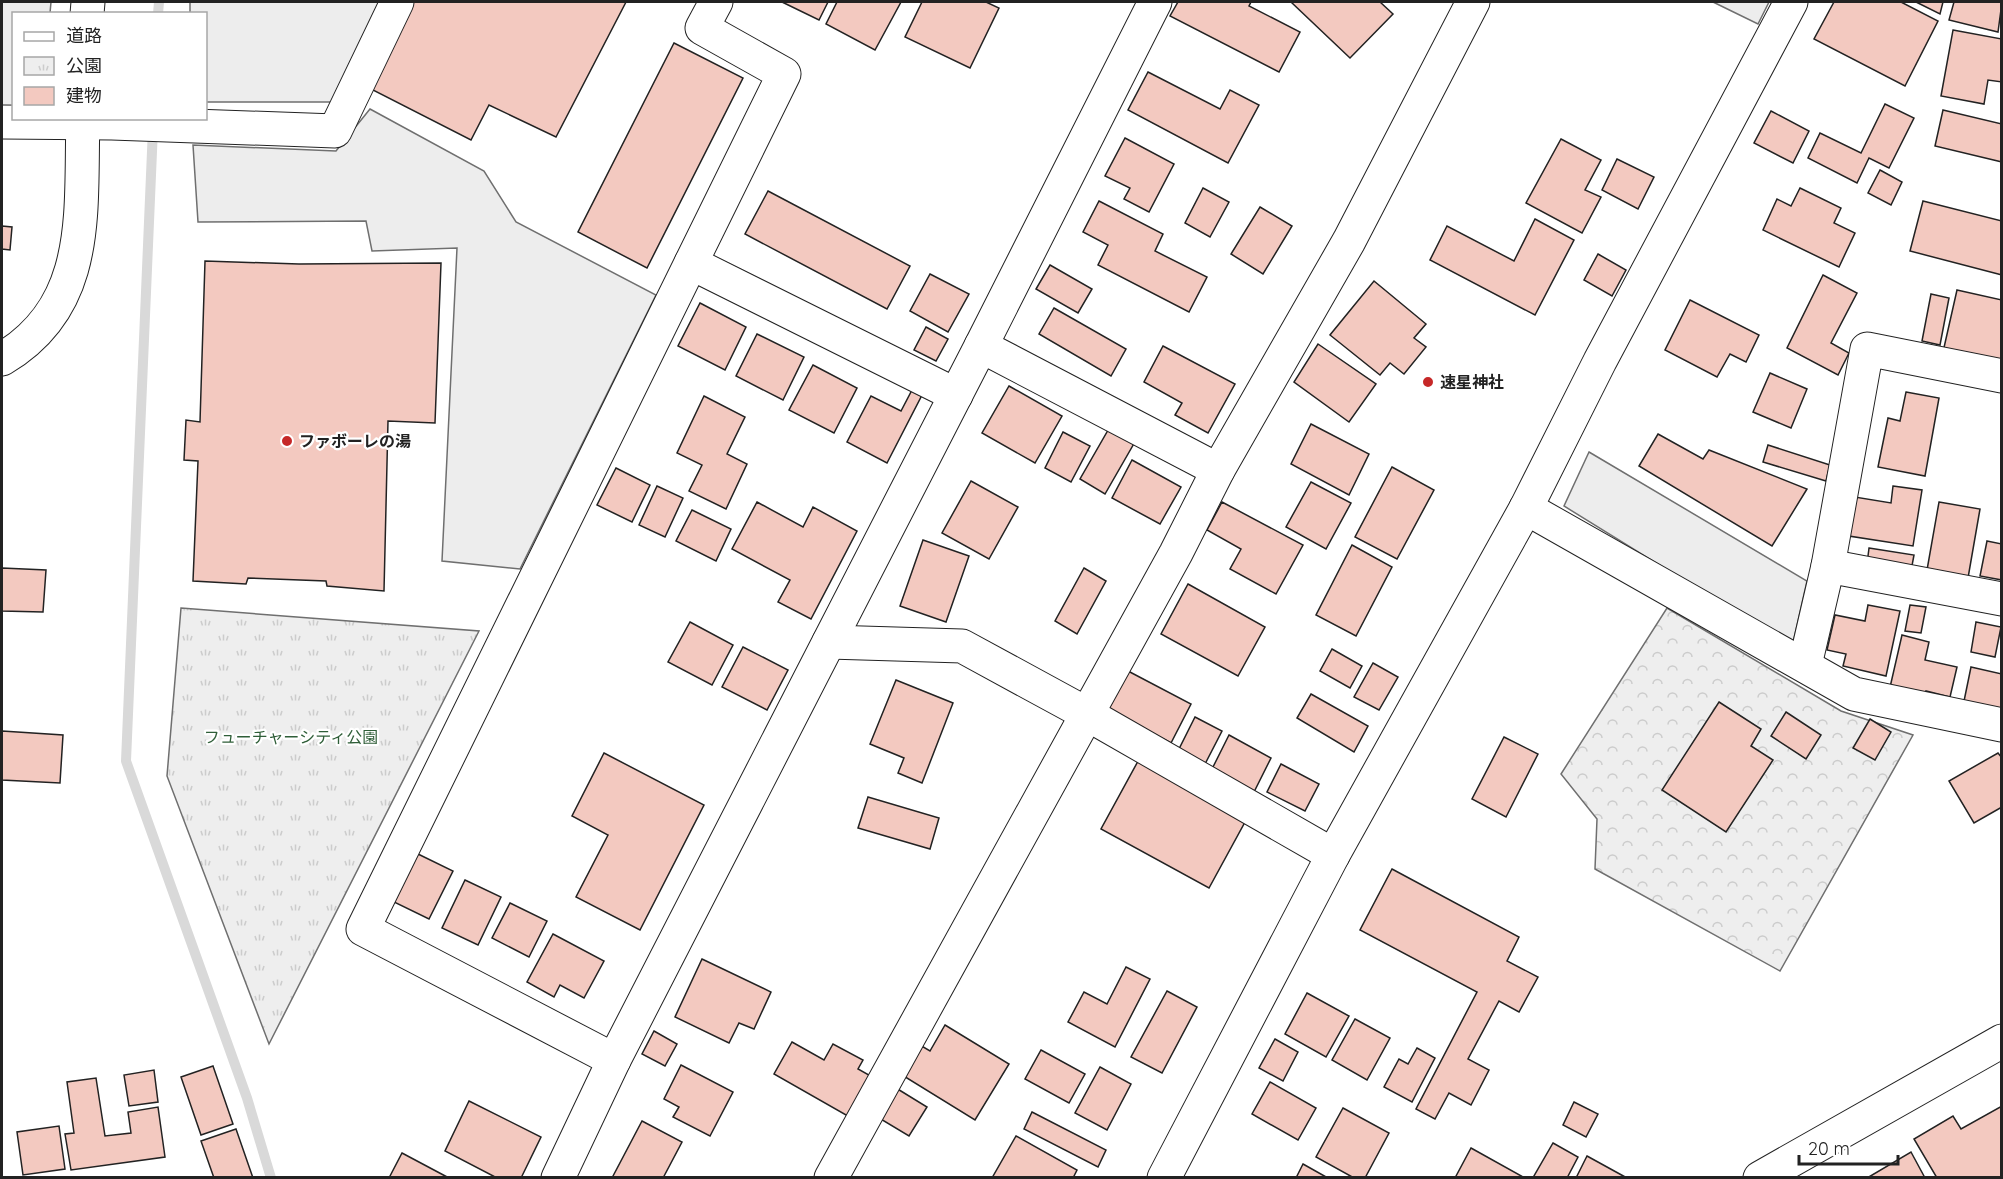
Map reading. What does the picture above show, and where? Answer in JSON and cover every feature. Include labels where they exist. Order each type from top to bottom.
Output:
[{"type":"street","points":[[2,122],[83,121],[335,131],[397,2]]},
{"type":"street","points":[[614,1060],[363,929],[784,74],[702,28],[716,2]]},
{"type":"street","points":[[558,1178],[614,1060],[1155,2]]},
{"type":"street","points":[[831,1178],[1176,553],[1218,470],[1349,241],[1473,2]]},
{"type":"street","points":[[1164,1178],[1332,855],[1526,507],[1605,350],[1791,2]]},
{"type":"street","points":[[2,359],[15,351],[44,324],[66,291],[77,253],[83,121]]},
{"type":"street","points":[[691,263],[956,395]]},
{"type":"street","points":[[981,346],[1218,470]]},
{"type":"street","points":[[1805,665],[1828,566],[1867,350],[2001,376]]},
{"type":"street","points":[[1526,507],[1854,694],[2001,725]]},
{"type":"street","points":[[1828,566],[2001,599]]},
{"type":"street","points":[[829,642],[962,646],[1087,714],[1332,855]]},
{"type":"street","points":[[1760,1178],[2001,1041]]},
{"type":"green space","name":"フューチャーシティ公園","points":[[181,608],[479,631],[269,1044],[167,776]]},
{"type":"green space","points":[[1667,608],[1841,711],[1913,735],[1780,971],[1595,869],[1597,819],[1561,774]]},
{"type":"shaded area","points":[[2,2],[51,2],[50,12],[12,12],[13,120],[2,137]]},
{"type":"shaded area","points":[[190,2],[389,2],[340,102],[207,102],[207,12],[190,12]]},
{"type":"shaded area","points":[[1713,2],[1769,2],[1758,24]]},
{"type":"shaded area","points":[[370,109],[484,171],[516,222],[656,295],[520,569],[442,561],[457,248],[372,251],[366,221],[198,222],[193,145],[336,151]]},
{"type":"shaded area","points":[[1589,452],[1807,581],[1792,647],[1564,506]]},
{"type":"building","points":[[411,2],[626,2],[556,137],[489,105],[471,140],[367,87]]},
{"type":"building","points":[[782,2],[828,2],[819,20]]},
{"type":"building","points":[[837,2],[901,2],[875,50],[826,24]]},
{"type":"building","points":[[922,2],[986,2],[999,8],[970,68],[905,37]]},
{"type":"building","points":[[1178,2],[1251,2],[1249,6],[1300,32],[1279,72],[1170,16]]},
{"type":"building","points":[[1291,2],[1380,2],[1393,14],[1350,58]]},
{"type":"building","points":[[1834,2],[1901,2],[1938,21],[1905,86],[1814,39]]},
{"type":"building","points":[[1916,2],[1943,2],[1940,14]]},
{"type":"building","points":[[1954,2],[2002,2],[1998,32],[1949,20]]},
{"type":"building","points":[[1953,30],[2002,39],[2002,82],[1988,80],[1984,104],[1941,96]]},
{"type":"building","points":[[674,43],[743,78],[647,268],[578,232]]},
{"type":"building","points":[[1148,72],[1220,109],[1230,90],[1259,105],[1228,163],[1128,110]]},
{"type":"building","points":[[1885,104],[1914,118],[1889,168],[1869,158],[1857,183],[1808,158],[1820,133],[1861,153]]},
{"type":"building","points":[[1943,110],[2002,124],[2002,162],[1935,146]]},
{"type":"building","points":[[1771,111],[1809,131],[1793,163],[1754,143]]},
{"type":"building","points":[[1125,138],[1174,164],[1149,212],[1124,199],[1130,188],[1105,176]]},
{"type":"building","points":[[1561,139],[1601,160],[1585,190],[1601,197],[1582,233],[1526,203]]},
{"type":"building","points":[[1617,159],[1654,177],[1638,209],[1602,190]]},
{"type":"building","points":[[1880,170],[1902,182],[1891,205],[1868,193]]},
{"type":"building","points":[[1203,188],[1229,202],[1210,237],[1185,223]]},
{"type":"building","points":[[1800,188],[1841,208],[1834,223],[1855,233],[1839,267],[1763,230],[1777,199],[1791,206]]},
{"type":"building","points":[[768,191],[910,266],[887,309],[745,234]]},
{"type":"building","points":[[1099,201],[1163,234],[1155,251],[1207,277],[1189,312],[1098,265],[1108,245],[1083,232]]},
{"type":"building","points":[[1923,201],[2002,221],[2002,275],[1910,251]]},
{"type":"building","points":[[1260,207],[1292,226],[1263,274],[1231,254]]},
{"type":"building","points":[[1535,219],[1574,240],[1535,315],[1430,260],[1447,226],[1514,261]]},
{"type":"building","points":[[2,226],[12,227],[10,250],[2,249]]},
{"type":"building","points":[[1598,254],[1626,270],[1612,296],[1584,280]]},
{"type":"building","name":"ファボーレの湯","points":[[205,261],[299,264],[441,263],[435,423],[388,421],[384,591],[327,586],[326,581],[248,578],[246,584],[193,581],[198,461],[184,460],[186,420],[200,422]]},
{"type":"building","points":[[1050,265],[1092,289],[1078,313],[1036,289]]},
{"type":"building","points":[[930,274],[969,294],[948,332],[910,311]]},
{"type":"building","points":[[1823,275],[1857,293],[1831,343],[1849,353],[1838,375],[1787,348]]},
{"type":"building","points":[[1374,281],[1426,324],[1414,338],[1426,347],[1404,374],[1390,363],[1380,375],[1330,335]]},
{"type":"building","points":[[1957,290],[2002,300],[2002,365],[1943,352]]},
{"type":"building","points":[[1931,294],[1949,298],[1940,345],[1922,341]]},
{"type":"building","points":[[1690,300],[1759,335],[1746,362],[1730,354],[1717,377],[1665,350]]},
{"type":"building","points":[[700,303],[746,327],[725,370],[678,346]]},
{"type":"building","points":[[1054,308],[1126,349],[1111,376],[1039,334]]},
{"type":"building","points":[[926,327],[948,339],[936,361],[914,350]]},
{"type":"building","points":[[757,334],[804,357],[783,400],[736,376]]},
{"type":"building","points":[[1318,344],[1376,384],[1349,422],[1294,382]]},
{"type":"building","points":[[1163,346],[1235,384],[1208,433],[1175,415],[1182,403],[1144,382]]},
{"type":"building","points":[[813,365],[857,388],[834,433],[789,410]]},
{"type":"building","points":[[1770,373],[1807,389],[1791,428],[1753,412]]},
{"type":"building","points":[[1009,386],[1062,416],[1035,463],[982,433]]},
{"type":"building","points":[[912,390],[922,395],[887,463],[847,442],[871,396],[901,411]]},
{"type":"building","points":[[1906,392],[1939,398],[1925,476],[1878,467],[1888,418],[1900,421]]},
{"type":"building","points":[[704,396],[745,417],[727,454],[747,464],[726,509],[689,491],[702,465],[677,453]]},
{"type":"building","points":[[1311,424],[1369,454],[1349,495],[1291,464]]},
{"type":"building","points":[[1111,425],[1136,440],[1105,494],[1080,479]]},
{"type":"building","points":[[1063,432],[1090,446],[1071,482],[1045,468]]},
{"type":"building","points":[[1658,434],[1703,459],[1709,450],[1807,489],[1772,546],[1639,466]]},
{"type":"building","points":[[1768,445],[1830,465],[1826,481],[1763,462]]},
{"type":"building","points":[[1132,460],[1181,487],[1160,524],[1112,498]]},
{"type":"building","points":[[1392,467],[1434,490],[1397,559],[1355,537]]},
{"type":"building","points":[[616,468],[650,485],[632,522],[597,505]]},
{"type":"building","points":[[971,481],[1018,507],[989,559],[942,533]]},
{"type":"building","points":[[1311,482],[1351,503],[1326,549],[1286,527]]},
{"type":"building","points":[[657,486],[683,498],[665,537],[639,525]]},
{"type":"building","points":[[1893,486],[1922,490],[1913,546],[1849,536],[1855,497],[1891,503]]},
{"type":"building","points":[[757,502],[803,527],[813,507],[857,531],[811,619],[778,602],[790,580],[732,549]]},
{"type":"building","points":[[1222,502],[1303,545],[1276,594],[1230,569],[1241,549],[1207,530]]},
{"type":"building","points":[[1939,502],[1980,509],[1968,578],[1927,570]]},
{"type":"building","points":[[692,510],[731,529],[716,561],[676,541]]},
{"type":"building","points":[[923,540],[969,556],[946,622],[900,606]]},
{"type":"building","points":[[1987,541],[2002,544],[2002,580],[1980,576]]},
{"type":"building","points":[[1352,545],[1392,567],[1356,636],[1316,615]]},
{"type":"building","points":[[1869,548],[1914,555],[1911,571],[1867,564]]},
{"type":"building","points":[[2,568],[46,570],[43,612],[2,611]]},
{"type":"building","points":[[1084,568],[1106,581],[1077,634],[1055,621]]},
{"type":"building","points":[[1188,584],[1265,627],[1238,676],[1161,634]]},
{"type":"building","points":[[1868,605],[1900,611],[1886,676],[1843,666],[1846,654],[1827,650],[1835,615],[1865,621]]},
{"type":"building","points":[[1910,605],[1926,607],[1921,633],[1905,631]]},
{"type":"building","points":[[690,622],[733,645],[712,685],[668,662]]},
{"type":"building","points":[[1976,622],[2001,627],[1995,657],[1971,652]]},
{"type":"building","points":[[1902,635],[1929,642],[1925,660],[1957,667],[1950,697],[1926,691],[1923,705],[1888,696]]},
{"type":"building","points":[[743,647],[788,670],[767,710],[722,687]]},
{"type":"building","points":[[1332,649],[1362,666],[1350,688],[1320,671]]},
{"type":"building","points":[[1373,663],[1398,677],[1379,710],[1354,697]]},
{"type":"building","points":[[1971,667],[2002,674],[2002,715],[1963,706]]},
{"type":"building","points":[[1128,671],[1191,704],[1171,743],[1108,710]]},
{"type":"building","points":[[896,680],[953,703],[922,783],[898,773],[904,758],[870,744]]},
{"type":"building","points":[[1311,694],[1368,726],[1354,752],[1297,718]]},
{"type":"building","points":[[1719,702],[1761,729],[1751,746],[1773,760],[1726,832],[1662,790]]},
{"type":"building","points":[[1786,712],[1821,735],[1806,759],[1771,736]]},
{"type":"building","points":[[1195,717],[1222,731],[1205,764],[1178,751]]},
{"type":"building","points":[[1870,719],[1891,732],[1875,760],[1853,748]]},
{"type":"building","points":[[2,731],[63,735],[60,783],[2,780]]},
{"type":"building","points":[[1229,735],[1271,758],[1254,792],[1212,769]]},
{"type":"building","points":[[1504,737],[1538,754],[1506,817],[1472,799]]},
{"type":"building","points":[[1143,752],[1251,811],[1209,888],[1101,829]]},
{"type":"building","points":[[604,753],[704,805],[640,930],[576,897],[608,835],[572,816]]},
{"type":"building","points":[[1998,753],[2002,758],[2002,807],[1974,823],[1949,781]]},
{"type":"building","points":[[1281,764],[1319,784],[1305,811],[1267,792]]},
{"type":"building","points":[[868,797],[939,818],[930,849],[858,828]]},
{"type":"building","points":[[418,854],[453,871],[429,919],[394,902]]},
{"type":"building","points":[[1392,869],[1519,937],[1507,961],[1538,977],[1519,1012],[1499,1001],[1468,1059],[1489,1070],[1471,1105],[1449,1093],[1435,1119],[1416,1109],[1477,992],[1360,930]]},
{"type":"building","points":[[465,880],[501,897],[478,945],[442,928]]},
{"type":"building","points":[[510,903],[547,921],[529,957],[492,938]]},
{"type":"building","points":[[553,934],[604,961],[584,998],[560,985],[554,997],[527,982]]},
{"type":"building","points":[[702,959],[771,992],[754,1029],[739,1023],[729,1043],[675,1017]]},
{"type":"building","points":[[1126,967],[1150,979],[1115,1047],[1068,1022],[1084,992],[1107,1004]]},
{"type":"building","points":[[1167,991],[1197,1007],[1162,1073],[1131,1057]]},
{"type":"building","points":[[1307,993],[1349,1016],[1326,1057],[1285,1034]]},
{"type":"building","points":[[1355,1019],[1390,1038],[1367,1080],[1332,1060]]},
{"type":"building","points":[[945,1025],[1009,1064],[975,1120],[902,1075],[920,1045],[930,1051]]},
{"type":"building","points":[[654,1031],[677,1044],[665,1066],[642,1054]]},
{"type":"building","points":[[1275,1039],[1298,1052],[1283,1081],[1259,1068]]},
{"type":"building","points":[[792,1042],[824,1060],[833,1044],[863,1060],[858,1069],[876,1079],[853,1119],[774,1074]]},
{"type":"building","points":[[1417,1048],[1435,1058],[1412,1102],[1384,1087],[1399,1059],[1408,1064]]},
{"type":"building","points":[[1041,1050],[1085,1074],[1069,1103],[1025,1079]]},
{"type":"building","points":[[681,1065],[733,1092],[710,1136],[673,1117],[679,1107],[664,1099]]},
{"type":"building","points":[[213,1066],[233,1124],[201,1135],[181,1077]]},
{"type":"building","points":[[1100,1067],[1131,1084],[1107,1130],[1075,1113]]},
{"type":"building","points":[[154,1070],[158,1102],[129,1106],[124,1075]]},
{"type":"building","points":[[96,1078],[105,1136],[131,1133],[128,1112],[158,1107],[165,1157],[71,1170],[65,1134],[74,1133],[67,1082]]},
{"type":"building","points":[[1270,1082],[1316,1108],[1298,1140],[1252,1114]]},
{"type":"building","points":[[896,1088],[927,1107],[909,1136],[879,1118]]},
{"type":"building","points":[[469,1101],[541,1137],[521,1178],[497,1178],[445,1151]]},
{"type":"building","points":[[1574,1102],[1598,1114],[1586,1137],[1563,1125]]},
{"type":"building","points":[[2002,1106],[2002,1178],[1937,1178],[1914,1139],[1953,1116],[1961,1129]]},
{"type":"building","points":[[1343,1108],[1389,1133],[1365,1178],[1354,1178],[1316,1157]]},
{"type":"building","points":[[1032,1112],[1106,1150],[1098,1167],[1024,1129]]},
{"type":"building","points":[[642,1121],[682,1142],[663,1178],[612,1178]]},
{"type":"building","points":[[59,1126],[65,1169],[23,1175],[17,1132]]},
{"type":"building","points":[[236,1129],[253,1178],[214,1178],[201,1141]]},
{"type":"building","points":[[1016,1136],[1077,1170],[1073,1178],[992,1178]]},
{"type":"building","points":[[1553,1143],[1578,1157],[1567,1178],[1536,1178],[1534,1176]]},
{"type":"building","points":[[1471,1148],[1525,1178],[1455,1178]]},
{"type":"building","points":[[1911,1152],[1925,1178],[1867,1178]]},
{"type":"building","points":[[402,1153],[449,1178],[389,1178]]},
{"type":"building","points":[[1587,1156],[1627,1178],[1576,1178]]},
{"type":"building","points":[[1303,1164],[1328,1178],[1296,1178]]},
{"type":"waterway","points":[[158,12],[159,2]]},
{"type":"waterway","points":[[153,128],[126,761],[247,1098],[271,1178]]},
{"type":"place","name":"速星神社","points":[[1428,382]]},
{"type":"place","name":"ファボーレの湯","points":[[287,441]]}]
